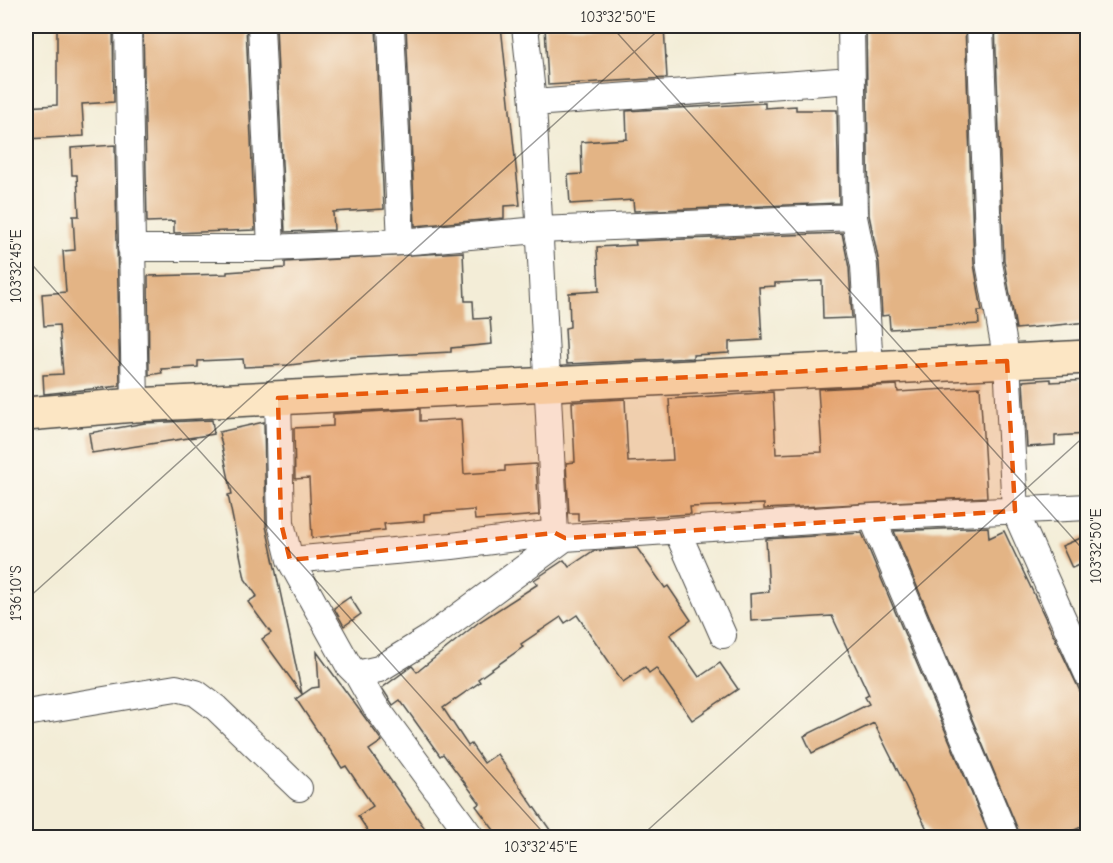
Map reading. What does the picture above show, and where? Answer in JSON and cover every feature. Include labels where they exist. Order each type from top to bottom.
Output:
[{"type":"street","points":[[128,26],[135,405]]},
{"type":"street","points":[[261,26],[272,248]]},
{"type":"street","points":[[391,26],[400,242]]},
{"type":"street","points":[[525,26],[533,103],[547,385],[560,536]]},
{"type":"street","points":[[851,26],[854,217],[864,266],[870,368]]},
{"type":"street","points":[[980,26],[989,263],[1007,361],[1015,511],[1079,639],[1088,675]]},
{"type":"street","points":[[533,103],[852,80]]},
{"type":"street","points":[[131,248],[272,248],[400,242],[539,230],[854,217]]},
{"type":"street","points":[[26,414],[135,405],[1088,357]]},
{"type":"street","points":[[278,398],[280,523],[290,560],[349,666],[357,674],[375,706],[472,837]]},
{"type":"street","points":[[290,560],[560,536],[677,531],[872,517],[1088,507]]},
{"type":"street","points":[[872,517],[1006,837]]},
{"type":"street","points":[[677,531],[723,635]]},
{"type":"street","points":[[357,674],[379,669],[428,639],[560,536]]},
{"type":"street","points":[[26,713],[176,688],[196,693],[216,708],[299,788]]},
{"type":"highlighted area","points":[[1007,361],[1015,511],[565,538],[555,533],[290,560],[281,523],[278,398]]},
{"type":"building","points":[[57,26],[113,26],[114,102],[82,104],[84,136],[26,139],[26,107],[57,105]]},
{"type":"building","points":[[143,26],[246,26],[255,230],[174,233],[174,221],[147,222]]},
{"type":"building","points":[[276,26],[376,26],[384,209],[333,212],[334,230],[285,232]]},
{"type":"building","points":[[406,26],[501,26],[520,205],[504,206],[504,218],[415,226]]},
{"type":"building","points":[[545,26],[664,26],[667,78],[548,85]]},
{"type":"building","points":[[866,26],[965,26],[974,264],[982,311],[978,311],[979,324],[890,329],[889,315],[882,316],[879,263],[869,215]]},
{"type":"building","points":[[995,26],[1088,26],[1088,322],[1016,329],[1004,261]]},
{"type":"building","points":[[765,103],[765,108],[796,106],[796,110],[837,110],[839,203],[634,211],[633,200],[570,204],[568,175],[582,174],[581,142],[627,139],[626,111]]},
{"type":"building","points":[[115,145],[120,386],[44,394],[43,375],[63,374],[59,325],[44,326],[42,294],[66,292],[63,251],[75,250],[73,216],[79,216],[77,175],[72,175],[71,148]]},
{"type":"building","points":[[842,233],[849,268],[852,318],[823,319],[822,281],[775,283],[775,286],[759,287],[762,340],[729,342],[729,353],[693,355],[693,358],[567,364],[565,328],[570,327],[569,293],[599,291],[597,247],[636,245],[635,241]]},
{"type":"building","points":[[463,252],[465,301],[473,301],[474,319],[490,318],[492,344],[451,348],[451,352],[354,357],[290,365],[244,367],[243,359],[198,361],[198,367],[161,369],[162,373],[149,375],[148,276],[227,274],[227,272],[285,268],[285,262]]},
{"type":"building","points":[[1051,379],[1051,382],[1088,380],[1088,434],[1055,436],[1055,445],[1027,447],[1023,381]]},
{"type":"building","points":[[897,385],[898,392],[980,387],[987,497],[764,509],[764,504],[690,507],[691,514],[578,521],[578,513],[569,513],[566,463],[575,462],[572,402],[625,399],[628,462],[673,460],[669,399],[773,392],[776,454],[822,452],[818,389]]},
{"type":"building","points":[[420,409],[420,421],[461,419],[464,474],[505,471],[505,466],[536,464],[539,515],[475,520],[474,510],[424,514],[424,521],[384,524],[385,530],[312,538],[309,478],[295,479],[294,428],[333,426],[333,414]]},
{"type":"building","points":[[212,420],[214,434],[92,453],[89,433],[145,423]]},
{"type":"building","points":[[264,422],[266,526],[302,694],[262,639],[271,633],[248,602],[257,596],[245,579],[228,495],[232,494],[219,432]]},
{"type":"building","points":[[988,527],[989,538],[1004,531],[1088,708],[1088,824],[1059,837],[1021,837],[894,531]]},
{"type":"building","points":[[862,533],[990,837],[931,837],[874,723],[812,753],[804,736],[869,704],[865,697],[869,695],[832,616],[751,621],[750,594],[769,592],[766,539]]},
{"type":"building","points":[[1088,535],[1088,561],[1072,568],[1062,546]]},
{"type":"building","points":[[637,548],[665,588],[668,586],[691,620],[670,635],[699,677],[720,663],[738,689],[692,720],[656,668],[649,673],[645,667],[623,682],[577,615],[565,623],[561,617],[521,644],[523,647],[478,679],[480,682],[443,708],[468,746],[471,744],[484,763],[497,754],[555,837],[499,837],[476,806],[480,803],[443,754],[440,756],[400,700],[393,705],[382,688],[412,666],[417,672],[479,622],[538,584],[534,580],[564,560],[569,567],[593,551]]},
{"type":"building","points":[[350,597],[361,614],[344,626],[334,608]]},
{"type":"building","points":[[317,652],[382,741],[369,750],[431,837],[372,837],[358,816],[373,806],[346,766],[342,768],[296,699],[312,688],[319,687]]}]
